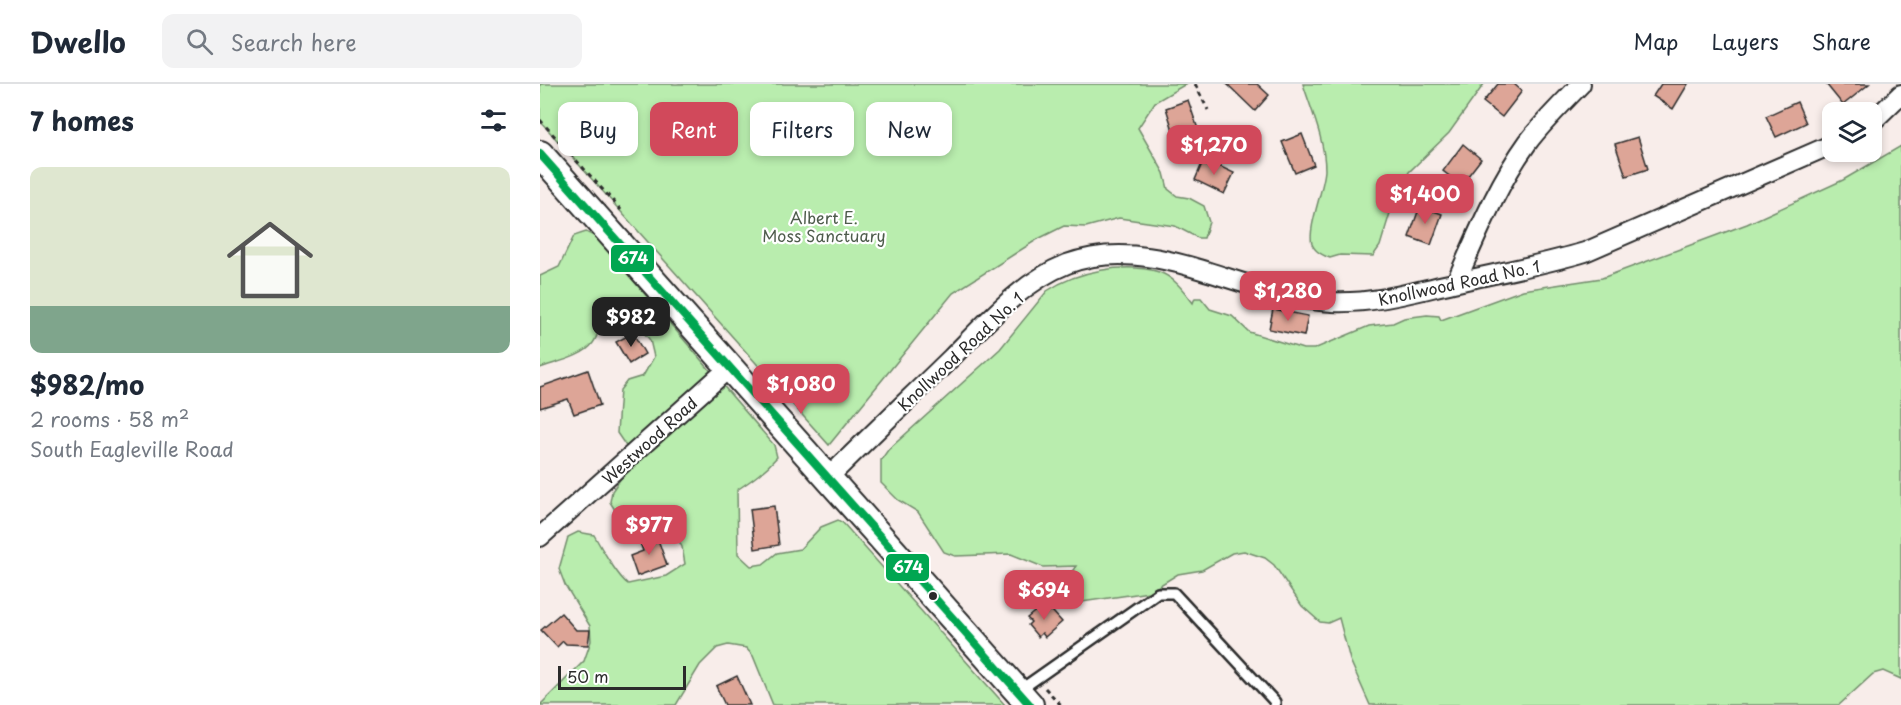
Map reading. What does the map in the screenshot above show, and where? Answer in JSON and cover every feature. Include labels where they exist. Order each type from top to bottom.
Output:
[{"type":"main road","points":[[540,154],[1024,698]]},
{"type":"street","points":[[1456,282],[1496,194],[1512,167],[1545,121],[1581,84]]},
{"type":"street","points":[[1882,112],[1901,94]]},
{"type":"street","name":"Knollwood Road No. 1","points":[[828,478],[1000,310],[1044,276],[1074,262],[1107,255],[1143,255],[1251,287],[1331,302],[1379,299],[1585,252],[1822,149]]},
{"type":"street","name":"Westwood Road","points":[[540,537],[730,367]]},
{"type":"lane","points":[[1024,698],[1158,592],[1174,593],[1275,702],[1275,705]]},
{"type":"path","points":[[1195,84],[1208,110]]},
{"type":"green space","name":"Albert E. Moss Sanctuary","points":[[540,84],[1186,84],[1155,102],[1138,128],[1164,173],[1168,189],[1177,196],[1189,198],[1204,206],[1209,222],[1204,238],[1198,238],[1175,226],[1119,218],[1086,227],[1064,226],[1038,239],[953,293],[829,445],[571,156],[638,156],[638,102],[558,102],[558,141],[540,121]]},
{"type":"green space","points":[[1303,84],[1484,84],[1449,133],[1409,172],[1390,213],[1380,246],[1373,256],[1340,255],[1330,258],[1313,247],[1312,229],[1325,170],[1323,148]]},
{"type":"green space","points":[[1901,146],[1901,679],[1883,671],[1873,674],[1839,705],[1370,705],[1350,660],[1339,618],[1328,623],[1320,622],[1302,606],[1274,565],[1265,558],[1244,551],[1232,553],[1202,570],[1178,574],[1149,592],[1082,602],[1073,596],[1068,577],[1076,566],[1043,567],[1011,554],[955,556],[944,552],[918,512],[898,500],[881,483],[881,460],[888,450],[1000,349],[1047,291],[1072,278],[1116,268],[1159,272],[1174,281],[1193,303],[1195,298],[1201,298],[1210,309],[1232,316],[1249,332],[1303,349],[1314,349],[1369,326],[1427,315],[1439,316],[1441,320],[1523,290],[1602,278],[1747,224],[1843,180],[1874,162],[1882,162],[1882,157]]},
{"type":"green space","points":[[586,232],[596,237],[774,445],[777,457],[768,467],[737,490],[738,554],[751,566],[763,564],[777,553],[800,549],[821,527],[838,520],[1005,705],[773,705],[753,656],[746,648],[728,645],[717,648],[700,665],[676,705],[540,705],[584,661],[591,641],[590,626],[565,585],[559,569],[568,537],[578,532],[594,535],[614,568],[628,584],[666,576],[685,564],[682,547],[674,532],[651,517],[628,523],[622,521],[610,502],[612,491],[631,464],[630,452],[617,433],[620,390],[627,381],[643,376],[654,357],[650,340],[628,314],[612,310],[602,321],[596,339],[589,348],[540,368],[540,276],[559,267],[574,236]]},
{"type":"building","points":[[1227,84],[1257,84],[1269,95],[1255,111]]},
{"type":"building","points":[[1498,84],[1514,84],[1522,91],[1502,117],[1483,102]]},
{"type":"building","points":[[1661,84],[1688,84],[1673,109],[1653,96]]},
{"type":"building","points":[[1826,84],[1869,84],[1847,102],[1841,102]]},
{"type":"building","points":[[1188,100],[1199,132],[1176,140],[1166,108]]},
{"type":"building","points":[[1797,102],[1806,123],[1776,137],[1766,116]]},
{"type":"building","points":[[1302,134],[1314,165],[1295,173],[1282,142]]},
{"type":"building","points":[[1638,137],[1648,169],[1626,176],[1615,144]]},
{"type":"building","points":[[1463,144],[1481,159],[1461,185],[1443,171]]},
{"type":"building","points":[[1204,159],[1234,173],[1224,194],[1195,180]]},
{"type":"building","points":[[1420,206],[1442,214],[1431,245],[1409,237]]},
{"type":"building","points":[[1273,309],[1308,316],[1304,336],[1269,329]]},
{"type":"building","points":[[633,333],[645,354],[629,364],[616,342]]},
{"type":"building","points":[[588,370],[600,405],[574,414],[568,399],[540,408],[540,387]]},
{"type":"building","points":[[774,506],[779,545],[755,549],[750,509]]},
{"type":"building","points":[[656,534],[667,565],[637,576],[630,556],[643,551],[639,540]]},
{"type":"building","points":[[1045,603],[1062,622],[1045,637],[1042,633],[1038,637],[1028,625],[1031,622],[1027,618]]},
{"type":"building","points":[[561,613],[576,630],[590,630],[588,645],[566,644],[563,641],[557,647],[541,630]]},
{"type":"building","points":[[737,676],[750,705],[725,705],[716,686]]},
{"type":"transit line","name":"674","points":[[540,154],[1030,705]]}]
